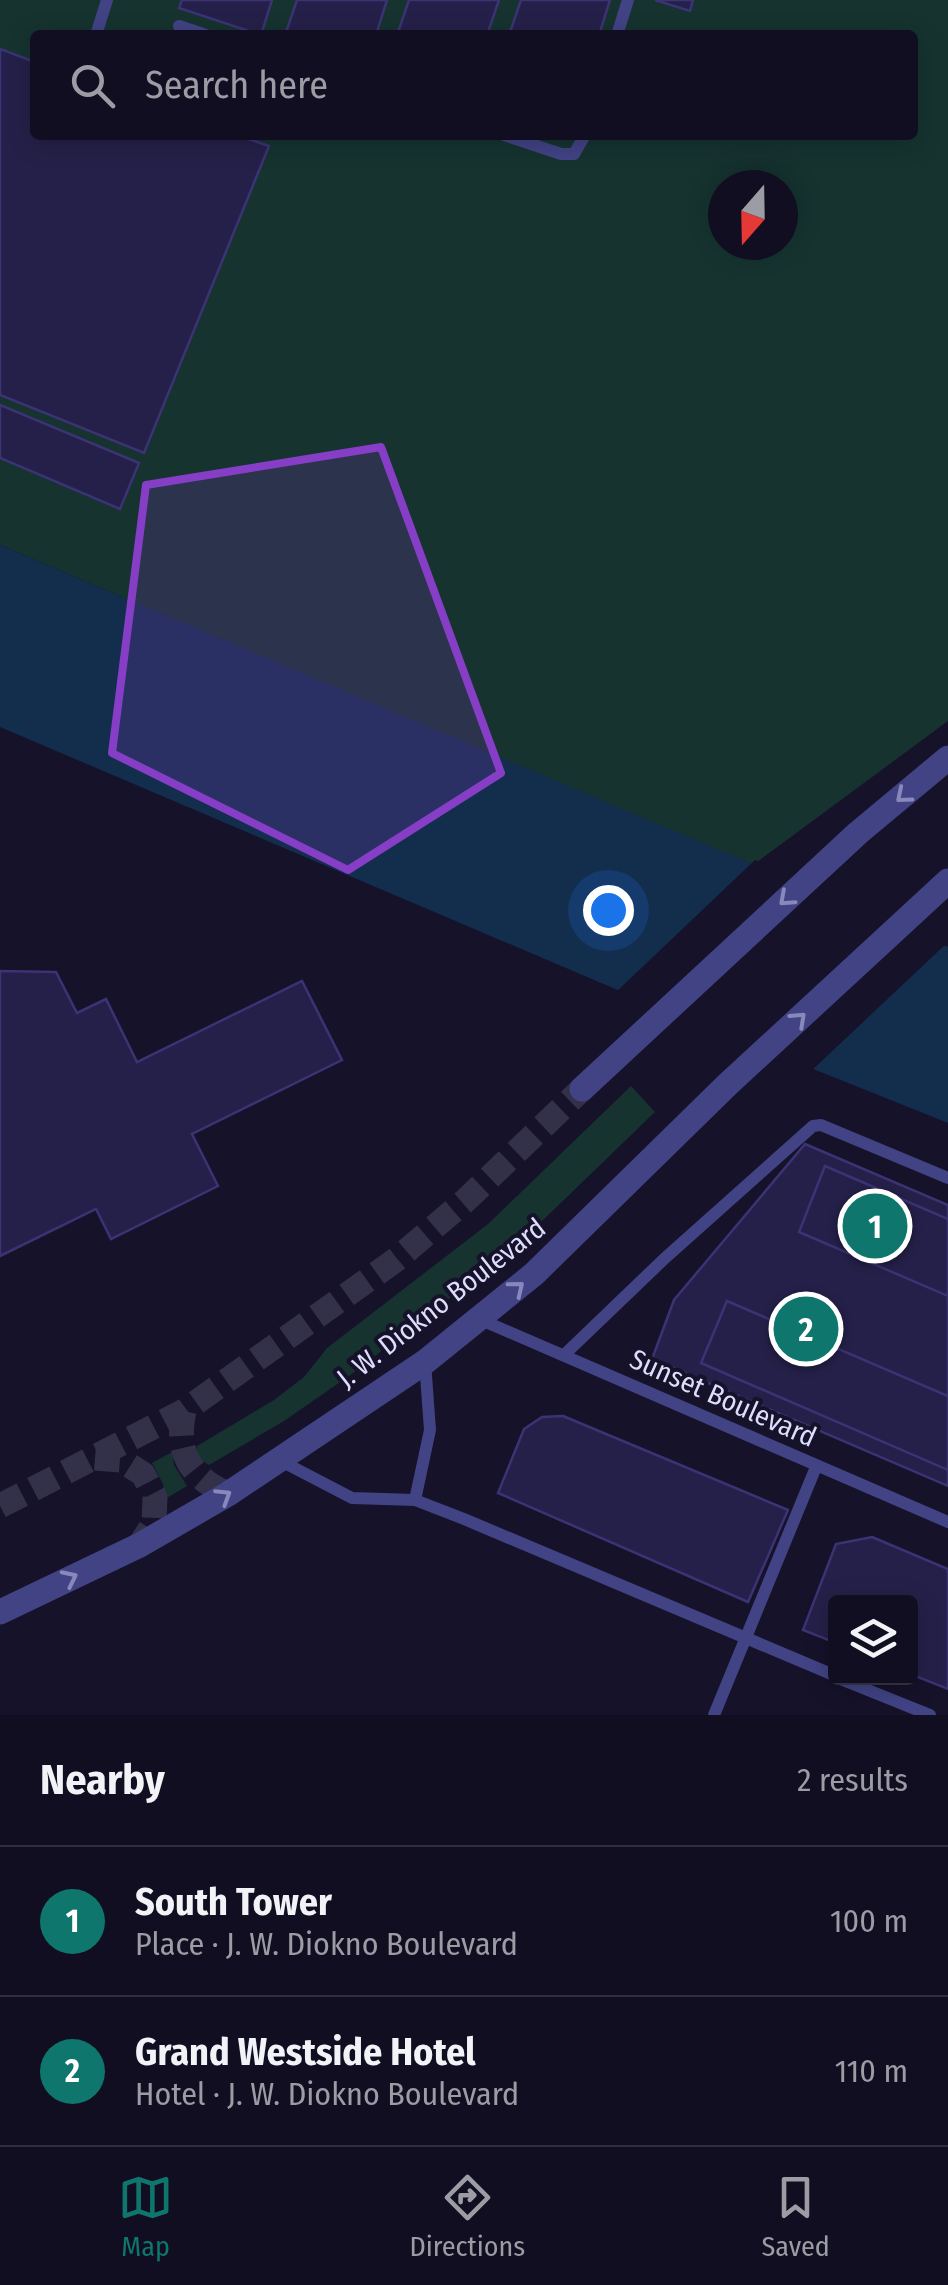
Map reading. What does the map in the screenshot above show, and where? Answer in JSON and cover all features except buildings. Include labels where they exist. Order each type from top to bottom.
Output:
[{"type":"street","points":[[582,1089],[858,833],[948,758]]},
{"type":"street","name":"J. W. Diokno Boulevard","points":[[0,1612],[140,1545],[228,1494],[424,1362],[534,1274],[727,1085],[948,881]]},
{"type":"lane","points":[[97,30],[106,0]]},
{"type":"lane","points":[[619,30],[628,0]]},
{"type":"lane","points":[[179,26],[191,30]]},
{"type":"lane","points":[[519,140],[574,154],[582,140]]},
{"type":"lane","points":[[564,1355],[809,1128],[821,1125],[948,1178]]},
{"type":"lane","name":"Sunset Boulevard","points":[[479,1319],[948,1522]]},
{"type":"lane","points":[[415,1500],[430,1430],[424,1362]]},
{"type":"lane","points":[[279,1460],[352,1498],[415,1500],[828,1673]]},
{"type":"lane","points":[[714,1715],[816,1466]]},
{"type":"lane","points":[[857,1685],[930,1715]]},
{"type":"highlighted area","points":[[381,447],[501,773],[348,870],[112,753],[146,485]]},
{"type":"green space","points":[[0,0],[948,0],[948,721],[753,865],[0,545]]},
{"type":"green space","points":[[631,1086],[655,1112],[511,1251],[284,1421],[209,1465],[196,1457],[197,1446],[274,1400],[304,1377],[327,1348],[488,1224]]},
{"type":"green space","points":[[172,1452],[174,1465],[187,1486],[165,1499],[163,1484],[152,1463]]},
{"type":"water","points":[[0,545],[948,947],[948,1123],[641,1000],[0,727]]},
{"type":"pier","points":[[755,860],[948,942],[809,1073],[614,994]]},
{"type":"tunnel","points":[[0,1506],[184,1411],[397,1259],[466,1200],[582,1089]]},
{"type":"tunnel","points":[[184,1411],[182,1439],[188,1462],[204,1480],[228,1494]]},
{"type":"tunnel","points":[[95,1458],[121,1460],[143,1474],[155,1497],[154,1523],[140,1545]]},
{"type":"place","name":"South Tower","points":[[875,1226]]},
{"type":"place","name":"Grand Westside Hotel","points":[[806,1329]]}]
